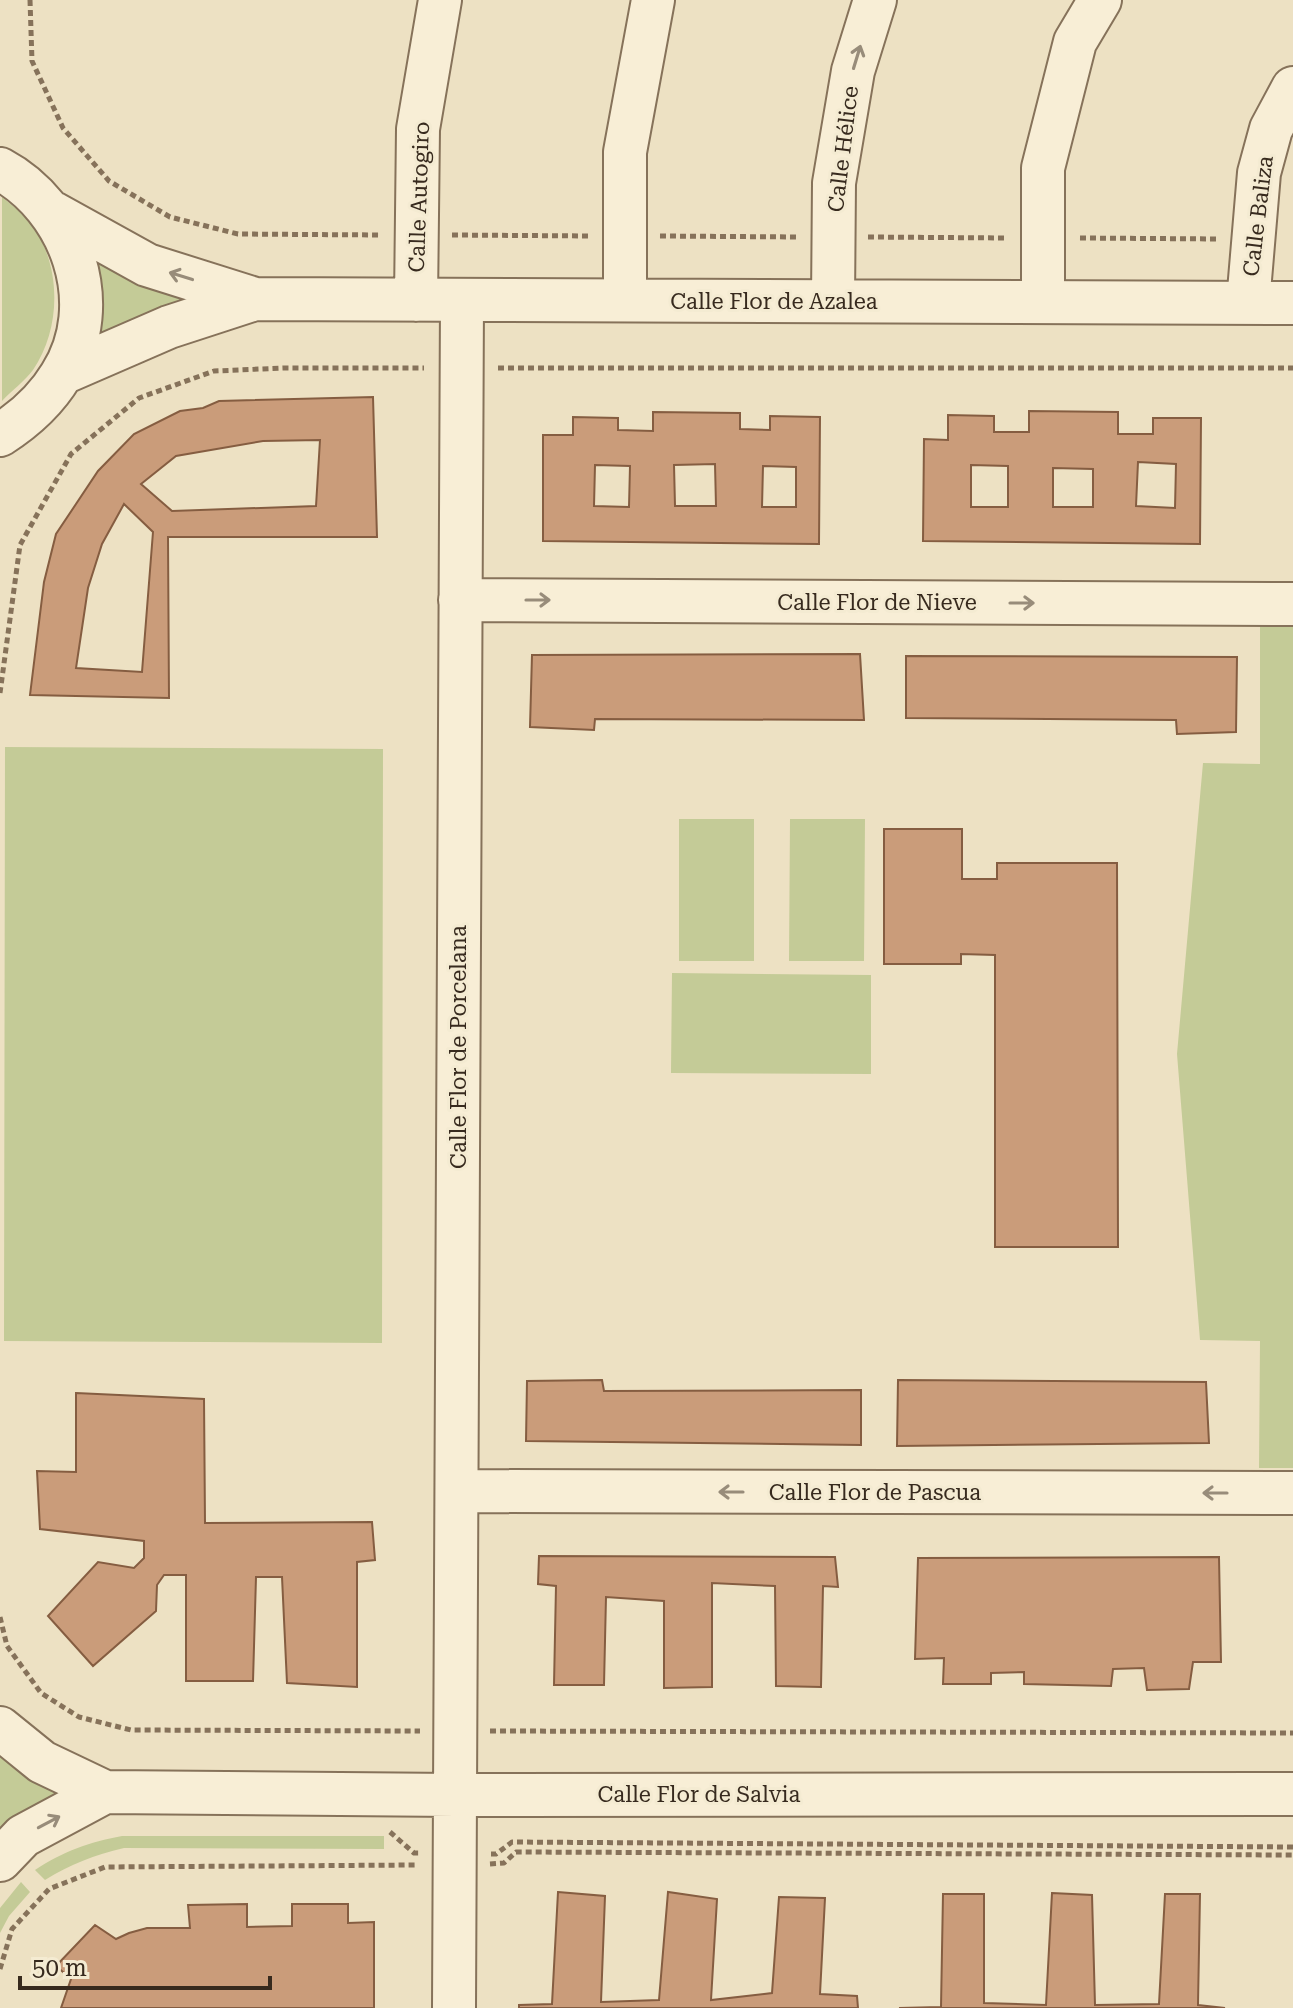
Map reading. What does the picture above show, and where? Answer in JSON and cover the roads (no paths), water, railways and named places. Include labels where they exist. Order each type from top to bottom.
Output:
[{"type":"street","name":"Calle Autogiro","points":[[416,300],[418,129],[440,0]]},
{"type":"street","points":[[625,300],[625,152],[653,0]]},
{"type":"street","name":"Calle Hélice","points":[[833,301],[834,183],[853,71],[875,0]]},
{"type":"street","points":[[1043,302],[1043,168],[1075,42],[1100,0]]},
{"type":"street","name":"Calle Baliza","points":[[1248,303],[1259,173],[1271,129],[1293,88]]},
{"type":"street","points":[[0,169],[20,180],[53,213],[147,265],[255,299]]},
{"type":"street","points":[[0,435],[40,404],[63,373],[78,333],[81,291],[72,250],[53,213]]},
{"type":"street","name":"Calle Flor de Azalea","points":[[255,299],[1293,303]]},
{"type":"street","points":[[63,373],[169,327],[255,299]]},
{"type":"street","name":"Calle Flor de Porcelana","points":[[454,2008],[462,300]]},
{"type":"street","name":"Calle Flor de Nieve","points":[[460,600],[1293,604]]},
{"type":"street","name":"Calle Flor de Pascua","points":[[457,1491],[1293,1493]]},
{"type":"street","points":[[0,1728],[42,1762],[105,1792]]},
{"type":"street","points":[[0,1860],[23,1836],[105,1792]]},
{"type":"street","name":"Calle Flor de Salvia","points":[[105,1792],[455,1795],[1293,1794]]}]
